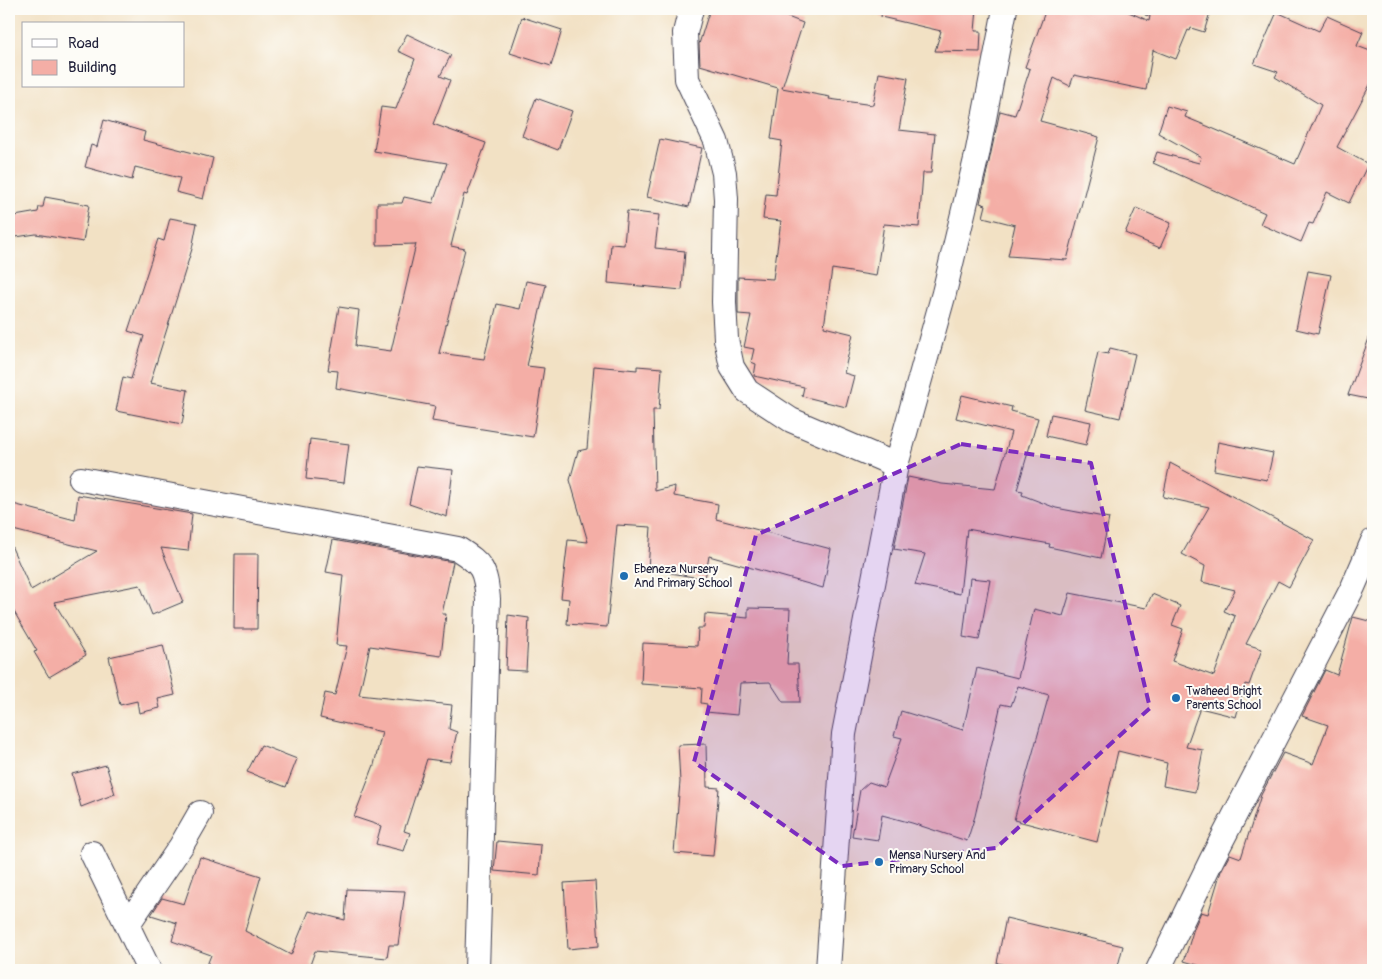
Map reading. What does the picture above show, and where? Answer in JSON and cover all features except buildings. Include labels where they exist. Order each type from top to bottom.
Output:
[{"type":"street","points":[[691,9],[685,33],[687,79],[716,141],[724,173],[726,199],[724,302],[726,339],[732,367],[747,392],[791,420],[896,465]]},
{"type":"street","points":[[828,970],[844,734],[896,465],[944,293],[976,155],[1005,9]]},
{"type":"street","points":[[82,479],[458,549],[478,562],[486,579],[488,599],[477,970]]},
{"type":"street","points":[[1158,970],[1212,859],[1353,587],[1373,540]]},
{"type":"street","points":[[128,924],[181,846],[200,813]]},
{"type":"street","points":[[92,853],[149,970]]},
{"type":"highlighted area","points":[[961,444],[1091,463],[1150,708],[996,848],[842,866],[694,762],[756,535]]},
{"type":"place","name":"Ebeneza Nursery And Primary School","points":[[624,576]]},
{"type":"place","name":"Twaheed Bright Parents School","points":[[1176,698]]},
{"type":"place","name":"Mensa Nursery And Primary School","points":[[879,862]]}]
